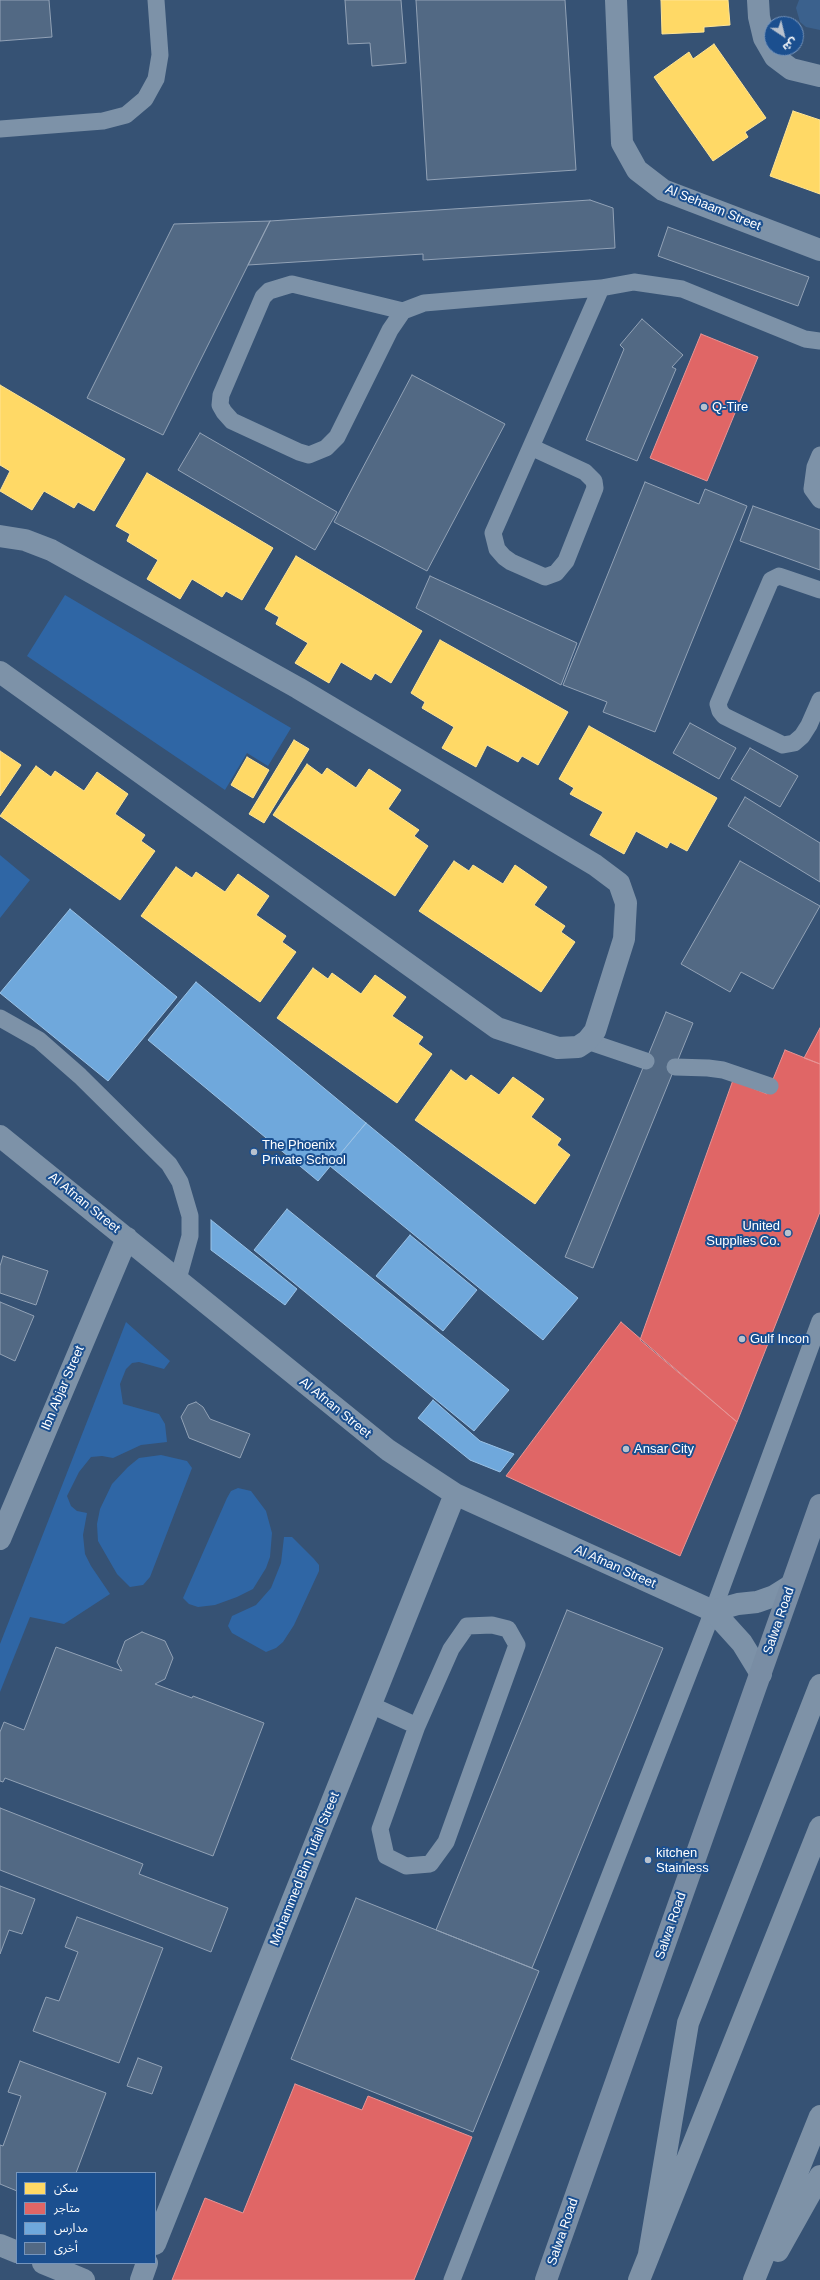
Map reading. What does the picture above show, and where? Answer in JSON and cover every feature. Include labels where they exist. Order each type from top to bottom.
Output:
[{"type":"highway","points":[[649,2254],[688,2023],[820,1685]]},
{"type":"highway","points":[[639,2280],[820,1826]]},
{"type":"highway","points":[[754,2280],[820,2116]]},
{"type":"highway","points":[[762,2280],[820,2176]]},
{"type":"main road","name":"Salwa Road","points":[[546,2280],[761,1674],[790,1586],[820,1505]]},
{"type":"street","name":"Al Sehaam Street","points":[[616,0],[622,142],[637,170],[663,190],[820,250]]},
{"type":"street","points":[[758,0],[759,17],[764,38],[775,56],[791,69],[820,76]]},
{"type":"street","points":[[0,536],[25,540],[51,550],[284,680],[595,865],[619,883],[626,903],[624,939],[595,1031],[587,1041],[578,1047],[558,1048],[497,1028],[228,833],[0,672]]},
{"type":"street","name":"Al Afnan Street","points":[[0,1136],[388,1450],[455,1494],[713,1611],[742,1642],[761,1674]]},
{"type":"street","name":"Ibn Abjar Street","points":[[0,1539],[127,1238]]},
{"type":"street","name":"Mohammed Bin Tufail Street","points":[[156,2242],[455,1494]]},
{"type":"street","points":[[713,1611],[738,1604],[757,1602],[774,1596],[790,1586]]},
{"type":"street","points":[[0,2245],[16,2252]]},
{"type":"street","points":[[45,2264],[84,2280]]},
{"type":"street","points":[[141,2280],[147,2264]]},
{"type":"lane","points":[[0,129],[103,122],[126,115],[145,99],[156,78],[160,55],[156,0]]},
{"type":"lane","points":[[403,311],[390,330],[337,437],[326,448],[309,455],[299,452],[232,421],[220,405],[221,395],[263,297],[269,291],[292,284],[403,311],[424,303],[601,288],[634,282],[682,289],[805,339],[820,341]]},
{"type":"lane","points":[[531,447],[585,472],[594,481],[595,488],[566,561],[556,573],[546,577],[511,562],[504,557],[497,549],[493,533],[601,288]]},
{"type":"lane","points":[[820,455],[815,467],[812,489],[820,500]]},
{"type":"lane","points":[[820,590],[779,576],[771,580],[718,704],[720,711],[724,716],[783,744],[794,743],[802,736],[809,725],[820,700]]},
{"type":"lane","points":[[0,1018],[39,1040],[80,1076],[169,1164],[180,1182],[190,1216],[190,1236],[178,1279]]},
{"type":"lane","points":[[587,1041],[646,1061]]},
{"type":"lane","points":[[675,1067],[724,1070],[770,1086]]},
{"type":"lane","points":[[452,2280],[713,1611],[820,1320]]},
{"type":"lane","points":[[492,1625],[508,1629],[517,1646],[446,1842],[430,1864],[406,1866],[386,1856],[380,1829],[417,1726],[451,1649],[467,1626],[492,1625]]},
{"type":"lane","points":[[371,1705],[417,1726]]},
{"type":"shaded area","points":[[799,0],[820,0],[820,30],[804,25],[804,16],[798,16],[796,8]]},
{"type":"shaded area","points":[[65,595],[291,728],[268,766],[247,753],[225,790],[27,656]]},
{"type":"shaded area","points":[[0,855],[30,880],[0,918]]},
{"type":"shaded area","points":[[126,1322],[170,1361],[164,1369],[139,1362],[132,1363],[126,1369],[120,1384],[123,1404],[159,1414],[165,1424],[167,1442],[141,1445],[113,1458],[102,1456],[91,1457],[79,1472],[67,1496],[71,1506],[77,1511],[87,1513],[83,1535],[85,1554],[91,1566],[110,1594],[64,1624],[30,1617],[0,1692],[0,1644]]},
{"type":"shaded area","points":[[161,1455],[187,1461],[192,1468],[150,1577],[143,1585],[130,1587],[117,1574],[98,1541],[97,1524],[100,1509],[112,1484],[128,1467],[139,1458]]},
{"type":"shaded area","points":[[238,1488],[251,1491],[266,1511],[272,1533],[270,1557],[266,1568],[253,1589],[237,1597],[215,1605],[198,1607],[189,1604],[183,1598],[227,1498],[231,1491]]},
{"type":"shaded area","points":[[284,1537],[292,1537],[319,1565],[319,1571],[294,1625],[283,1642],[276,1648],[266,1652],[232,1633],[228,1626],[232,1616],[256,1605],[271,1588],[281,1563]]},
{"type":"building: سكن","points":[[661,0],[728,0],[730,25],[704,27],[704,32],[662,34]]},
{"type":"building: سكن","points":[[714,44],[766,118],[745,132],[748,137],[713,161],[654,77],[689,52],[693,59]]},
{"type":"building: سكن","points":[[793,111],[820,120],[820,194],[770,176]]},
{"type":"building: سكن","points":[[0,385],[125,459],[94,511],[78,502],[74,508],[44,491],[32,510],[0,491],[10,471],[0,465]]},
{"type":"building: سكن","points":[[147,473],[273,548],[242,600],[226,591],[222,597],[192,579],[180,599],[147,579],[158,560],[127,541],[130,534],[116,526]]},
{"type":"building: سكن","points":[[296,556],[422,631],[391,683],[375,673],[371,680],[341,662],[329,683],[295,663],[308,643],[276,624],[279,617],[265,609]]},
{"type":"building: سكن","points":[[440,640],[568,712],[538,765],[522,756],[518,762],[487,745],[476,767],[442,748],[454,727],[422,708],[425,702],[411,693]]},
{"type":"building: سكن","points":[[589,726],[717,798],[687,851],[670,842],[667,848],[636,831],[624,854],[590,835],[603,812],[570,794],[574,788],[559,779]]},
{"type":"building: سكن","points":[[294,740],[309,749],[264,823],[249,814]]},
{"type":"building: سكن","points":[[0,751],[21,765],[0,796]]},
{"type":"building: سكن","points":[[247,757],[269,770],[253,798],[231,785]]},
{"type":"building: سكن","points":[[307,764],[322,775],[327,768],[356,788],[369,769],[401,790],[388,809],[419,830],[414,836],[428,846],[395,896],[273,815]]},
{"type":"building: سكن","points":[[36,766],[51,777],[55,771],[84,791],[97,772],[128,794],[115,814],[145,835],[141,841],[155,851],[120,900],[0,816]]},
{"type":"building: سكن","points":[[454,861],[469,871],[473,865],[503,884],[515,865],[547,887],[534,905],[565,926],[561,932],[575,942],[541,992],[419,911]]},
{"type":"building: سكن","points":[[176,867],[192,878],[196,872],[225,892],[238,874],[269,896],[256,915],[286,936],[282,942],[296,952],[260,1002],[141,916]]},
{"type":"building: سكن","points":[[313,968],[328,979],[332,973],[361,994],[375,975],[406,997],[392,1016],[423,1037],[418,1044],[432,1054],[397,1103],[277,1018]]},
{"type":"building: سكن","points":[[451,1070],[466,1081],[471,1075],[499,1095],[513,1077],[544,1099],[531,1117],[561,1139],[557,1145],[570,1155],[535,1204],[415,1120]]},
{"type":"building: متاجر","name":"Q-Tire","points":[[701,334],[758,357],[707,481],[650,458]]},
{"type":"building: متاجر","points":[[820,1028],[820,1064],[804,1058]]},
{"type":"building: متاجر","points":[[785,1050],[820,1064],[820,1212],[737,1422],[640,1340],[733,1080],[767,1094]]},
{"type":"building: متاجر","name":"Ansar City","points":[[621,1322],[737,1422],[680,1556],[506,1476]]},
{"type":"building: متاجر","points":[[295,2084],[362,2110],[368,2096],[472,2137],[414,2280],[172,2280],[205,2198],[243,2213]]},
{"type":"building: مدارس","points":[[70,909],[177,997],[108,1081],[0,993]]},
{"type":"building: مدارس","points":[[196,982],[366,1123],[318,1181],[148,1040]]},
{"type":"building: مدارس","points":[[366,1123],[578,1298],[543,1340],[330,1166]]},
{"type":"building: مدارس","points":[[287,1209],[509,1390],[474,1431],[254,1250]]},
{"type":"building: مدارس","points":[[211,1220],[297,1289],[285,1305],[211,1250]]},
{"type":"building: مدارس","points":[[410,1235],[477,1290],[443,1331],[376,1276]]},
{"type":"building: مدارس","points":[[433,1400],[480,1441],[514,1454],[500,1472],[470,1460],[418,1418]]},
{"type":"building: أخرى","points":[[0,0],[49,0],[52,37],[0,41]]},
{"type":"building: أخرى","points":[[345,0],[401,0],[406,63],[372,66],[370,43],[348,44]]},
{"type":"building: أخرى","points":[[416,0],[565,0],[576,170],[427,180]]},
{"type":"building: أخرى","points":[[590,200],[613,208],[615,248],[423,260],[423,254],[248,265],[270,221]]},
{"type":"building: أخرى","points":[[270,221],[163,435],[87,398],[174,224]]},
{"type":"building: أخرى","points":[[668,227],[809,277],[798,306],[658,256]]},
{"type":"building: أخرى","points":[[642,319],[683,355],[672,367],[676,369],[637,461],[586,440],[624,349],[620,345]]},
{"type":"building: أخرى","points":[[412,375],[505,424],[427,571],[334,522]]},
{"type":"building: أخرى","points":[[200,433],[337,512],[315,550],[178,470]]},
{"type":"building: أخرى","points":[[645,482],[699,504],[705,489],[747,506],[655,732],[603,712],[607,702],[563,685]]},
{"type":"building: أخرى","points":[[753,506],[820,530],[820,570],[740,541]]},
{"type":"building: أخرى","points":[[430,576],[577,643],[561,685],[416,608]]},
{"type":"building: أخرى","points":[[690,723],[736,748],[719,779],[673,753]]},
{"type":"building: أخرى","points":[[750,748],[798,776],[780,807],[731,779]]},
{"type":"building: أخرى","points":[[745,797],[820,843],[820,882],[728,826]]},
{"type":"building: أخرى","points":[[740,861],[820,906],[773,989],[741,972],[730,992],[681,964]]},
{"type":"building: أخرى","points":[[666,1012],[693,1023],[593,1268],[565,1257]]},
{"type":"building: أخرى","points":[[3,1256],[48,1271],[36,1305],[0,1293],[0,1266]]},
{"type":"building: أخرى","points":[[0,1302],[34,1316],[15,1361],[0,1354]]},
{"type":"building: أخرى","points":[[196,1402],[203,1407],[210,1419],[250,1434],[240,1458],[189,1438],[181,1417],[188,1405]]},
{"type":"building: أخرى","points":[[567,1610],[663,1648],[532,1968],[436,1930]]},
{"type":"building: أخرى","points":[[142,1632],[165,1641],[173,1658],[165,1679],[155,1684],[192,1698],[193,1696],[264,1723],[213,1856],[5,1778],[3,1782],[0,1781],[0,1732],[4,1722],[24,1730],[56,1647],[122,1671],[117,1662],[125,1641]]},
{"type":"building: أخرى","points":[[0,1808],[143,1864],[139,1874],[228,1908],[211,1952],[0,1870]]},
{"type":"building: أخرى","points":[[0,1886],[35,1899],[22,1934],[9,1930],[0,1954]]},
{"type":"building: أخرى","points":[[356,1898],[539,1971],[473,2132],[291,2059]]},
{"type":"building: أخرى","points":[[77,1917],[163,1948],[119,2063],[33,2031],[46,1997],[59,2001],[78,1952],[65,1947]]},
{"type":"building: أخرى","points":[[138,2058],[162,2067],[152,2094],[127,2086]]},
{"type":"building: أخرى","points":[[20,2061],[106,2093],[76,2172],[16,2172],[16,2191],[0,2184],[0,2145],[3,2146],[21,2096],[8,2092]]},
{"type":"place","name":"Q-Tire","points":[[704,407]]},
{"type":"place","name":"The Phoenix Private School","points":[[254,1152]]},
{"type":"place","name":"United Supplies Co.","points":[[788,1233]]},
{"type":"place","name":"Gulf Incon","points":[[742,1339]]},
{"type":"place","name":"Ansar City","points":[[626,1449]]},
{"type":"place","name":"kitchen Stainless","points":[[648,1860]]}]
